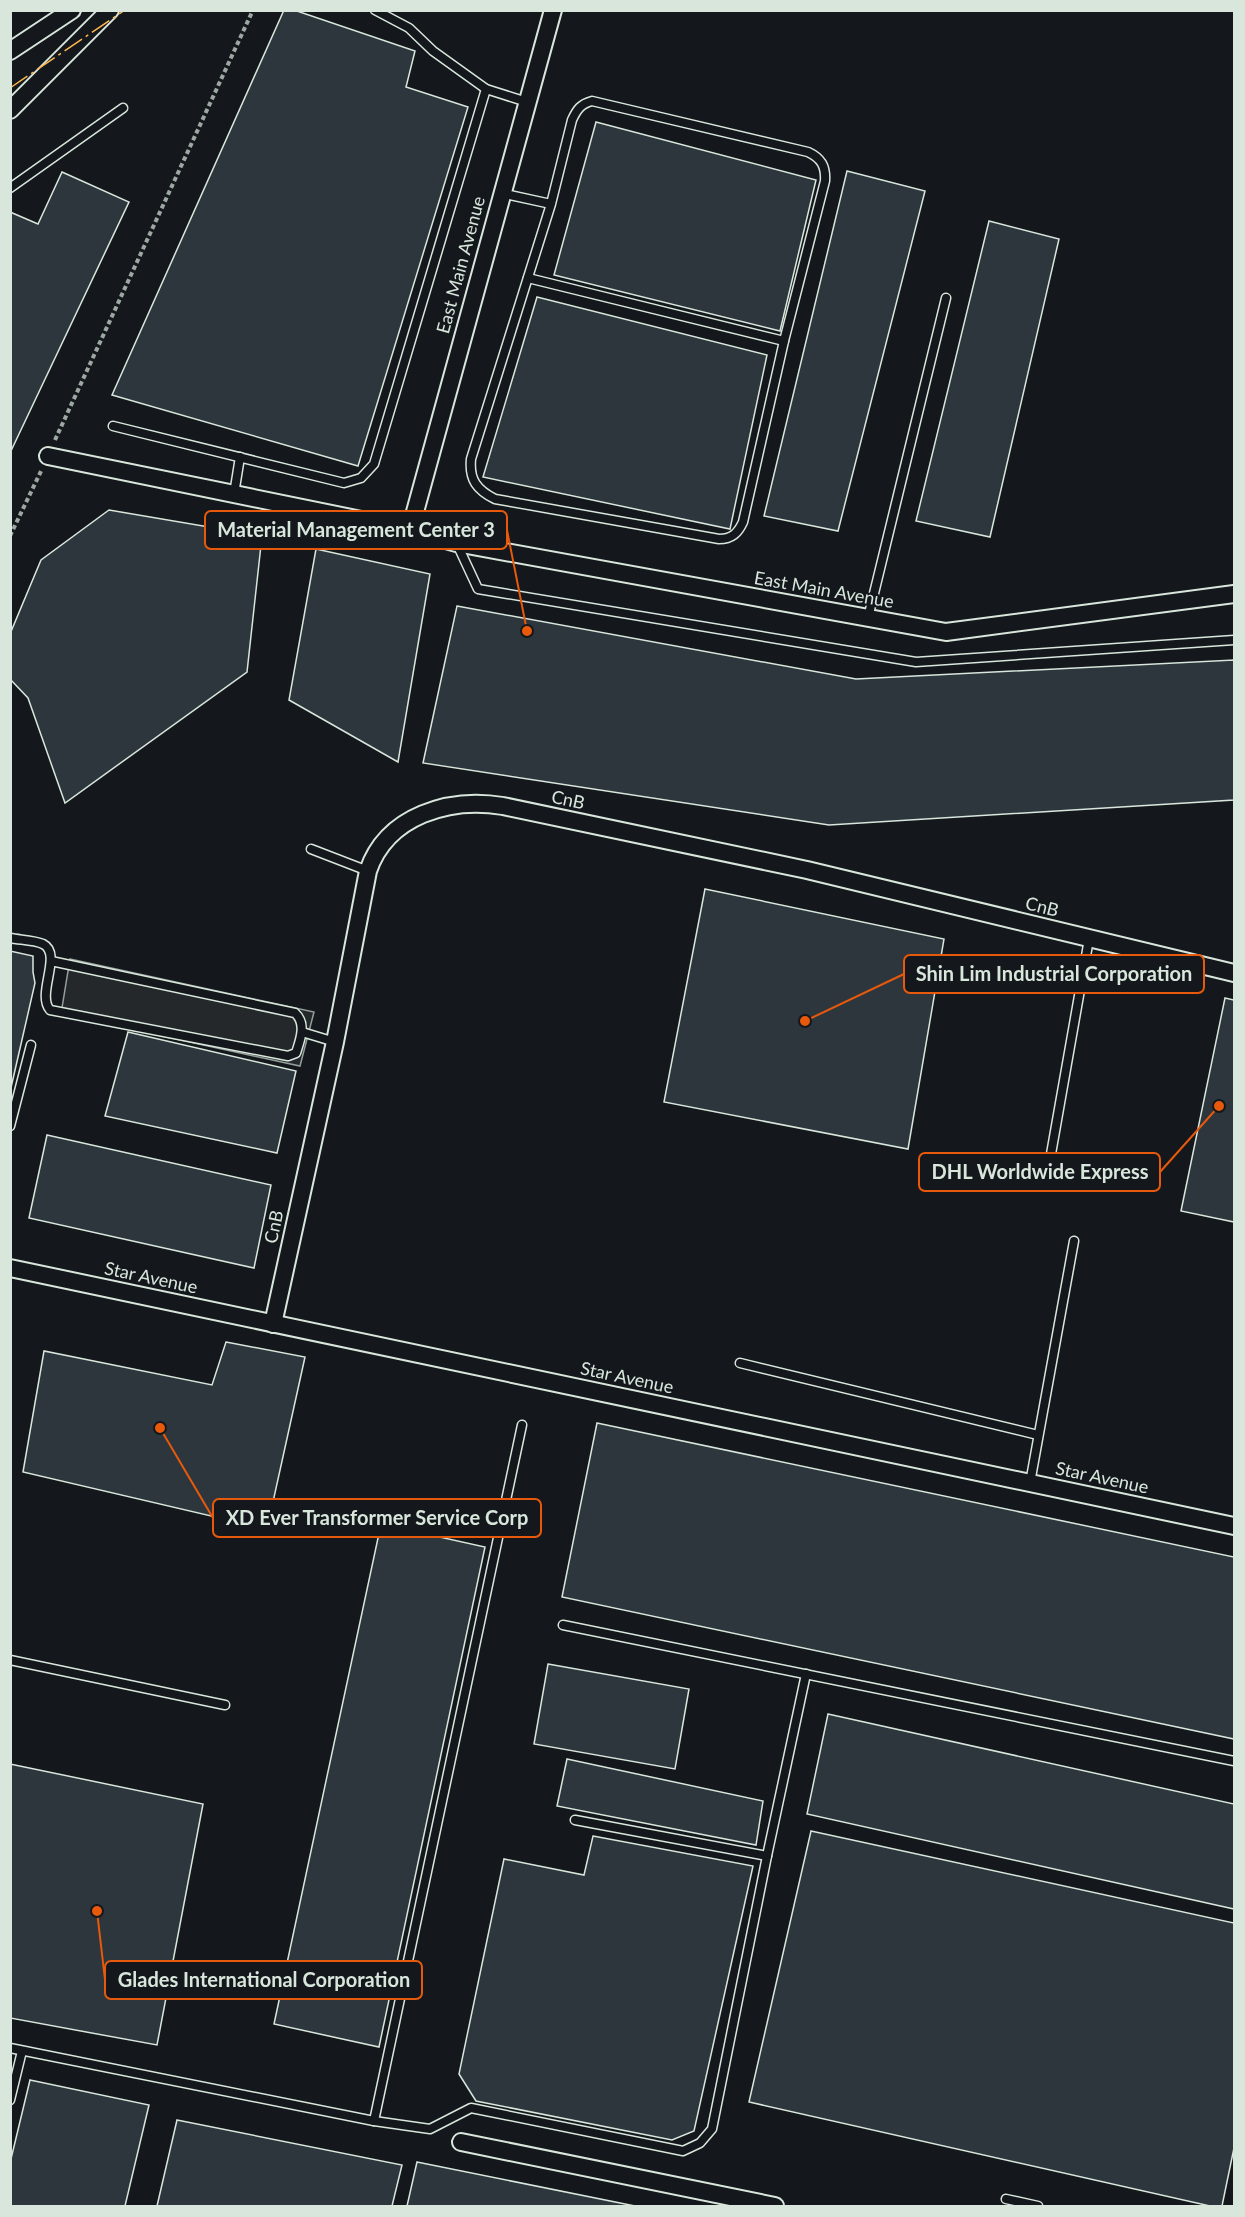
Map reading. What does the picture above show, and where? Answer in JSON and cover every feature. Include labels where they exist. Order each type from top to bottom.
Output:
[{"type":"street","points":[[10,51],[72,10]]},
{"type":"street","points":[[10,110],[110,10]]},
{"type":"street","name":"East Main Avenue","points":[[410,530],[553,10]]},
{"type":"street","name":"East Main Avenue","points":[[48,456],[410,530],[456,543],[946,632],[1234,594]]},
{"type":"street","name":"CnB","points":[[273,1324],[334,1042],[368,871],[384,841],[410,820],[432,810],[454,804],[491,804],[807,870],[1234,973]]},
{"type":"street","name":"Star Avenue","points":[[10,1268],[1234,1526]]},
{"type":"street","points":[[461,2142],[775,2206]]},
{"type":"lane","points":[[375,10],[409,28],[434,51],[486,89],[527,102]]},
{"type":"lane","points":[[113,426],[344,483],[361,478],[374,464],[486,89]]},
{"type":"lane","points":[[592,100],[808,152],[823,163],[826,171],[825,181],[784,341],[743,522],[735,535],[728,539],[719,539],[495,499],[484,494],[474,484],[470,471],[471,459],[528,278],[572,120],[577,109],[584,103],[592,100]]},
{"type":"lane","points":[[10,188],[123,108]]},
{"type":"lane","points":[[501,193],[550,204]]},
{"type":"lane","points":[[528,278],[784,341]]},
{"type":"lane","points":[[868,618],[946,298]]},
{"type":"lane","points":[[234,494],[240,457]]},
{"type":"lane","points":[[456,543],[478,589],[916,662],[1234,640]]},
{"type":"lane","points":[[311,849],[368,871]]},
{"type":"lane","points":[[10,938],[44,945],[50,951],[51,961],[45,1000],[50,1010],[288,1056],[296,1053],[302,1032],[300,1017],[295,1013],[51,961]]},
{"type":"lane","points":[[1048,1171],[1089,939]]},
{"type":"lane","points":[[302,1032],[334,1042]]},
{"type":"lane","points":[[10,1126],[31,1045]]},
{"type":"lane","points":[[1030,1483],[1074,1241]]},
{"type":"lane","points":[[740,1363],[1038,1435]]},
{"type":"lane","points":[[374,2121],[522,1425]]},
{"type":"lane","points":[[563,1625],[1234,1761]]},
{"type":"lane","points":[[10,1660],[225,1706]]},
{"type":"lane","points":[[10,2048],[374,2121],[430,2129],[471,2108],[683,2151],[700,2143],[712,2129],[806,1674]]},
{"type":"lane","points":[[575,1820],[767,1856]]},
{"type":"lane","points":[[10,2100],[22,2050]]},
{"type":"lane","points":[[1006,2199],[1038,2206]]},
{"type":"path","points":[[10,536],[253,10]]},
{"type":"shaded area","points":[[70,959],[314,1012],[300,1066],[61,1014]]},
{"type":"building","points":[[284,10],[294,10],[415,51],[406,87],[468,107],[358,466],[112,395]]},
{"type":"building","points":[[596,122],[816,180],[780,331],[554,275]]},
{"type":"building","points":[[847,171],[925,191],[838,531],[764,516]]},
{"type":"building","points":[[62,172],[129,202],[10,453],[10,212],[38,224]]},
{"type":"building","points":[[989,221],[1059,239],[990,537],[916,521]]},
{"type":"building","points":[[537,297],[767,355],[730,529],[483,477]]},
{"type":"building","points":[[109,510],[262,536],[247,672],[65,803],[28,698],[10,679],[10,634],[41,560]]},
{"type":"building","points":[[316,549],[430,574],[398,762],[289,700]]},
{"type":"building","points":[[457,606],[856,679],[1234,660],[1234,800],[829,825],[423,763]]},
{"type":"building","points":[[705,889],[944,939],[908,1149],[664,1102]]},
{"type":"building","points":[[10,951],[33,956],[35,983],[10,1092]]},
{"type":"building","points":[[1225,998],[1234,1000],[1234,1222],[1181,1211]]},
{"type":"building","points":[[128,1032],[296,1071],[277,1153],[105,1116]]},
{"type":"building","points":[[47,1135],[271,1185],[254,1268],[29,1218]]},
{"type":"building","points":[[226,1342],[305,1357],[267,1529],[23,1472],[44,1351],[212,1385]]},
{"type":"building","points":[[597,1423],[1234,1557],[1234,1739],[562,1597]]},
{"type":"building","points":[[381,1524],[485,1547],[379,2047],[274,2024]]},
{"type":"building","points":[[548,1664],[689,1689],[675,1769],[534,1744]]},
{"type":"building","points":[[828,1714],[1234,1804],[1234,1909],[807,1814]]},
{"type":"building","points":[[567,1759],[763,1801],[756,1845],[557,1806]]},
{"type":"building","points":[[10,1764],[203,1804],[157,2045],[10,2018]]},
{"type":"building","points":[[811,1831],[1234,1923],[1234,2148],[1222,2206],[1210,2206],[749,2102]]},
{"type":"building","points":[[593,1836],[753,1866],[694,2131],[672,2140],[476,2101],[459,2074],[504,1859],[584,1875]]},
{"type":"building","points":[[30,2080],[149,2105],[125,2206],[10,2206],[10,2163]]},
{"type":"building","points":[[177,2120],[402,2165],[392,2206],[157,2206]]},
{"type":"building","points":[[417,2162],[635,2206],[407,2206]]},
{"type":"power","points":[[10,88],[125,10]]},
{"type":"place","name":"Material Management Center 3","points":[[527,631]]},
{"type":"place","name":"Shin Lim Industrial Corporation","points":[[805,1021]]},
{"type":"place","name":"DHL Worldwide Express","points":[[1219,1106]]},
{"type":"place","name":"XD Ever Transformer Service Corp","points":[[160,1428]]},
{"type":"place","name":"Glades International Corporation","points":[[97,1911]]}]
